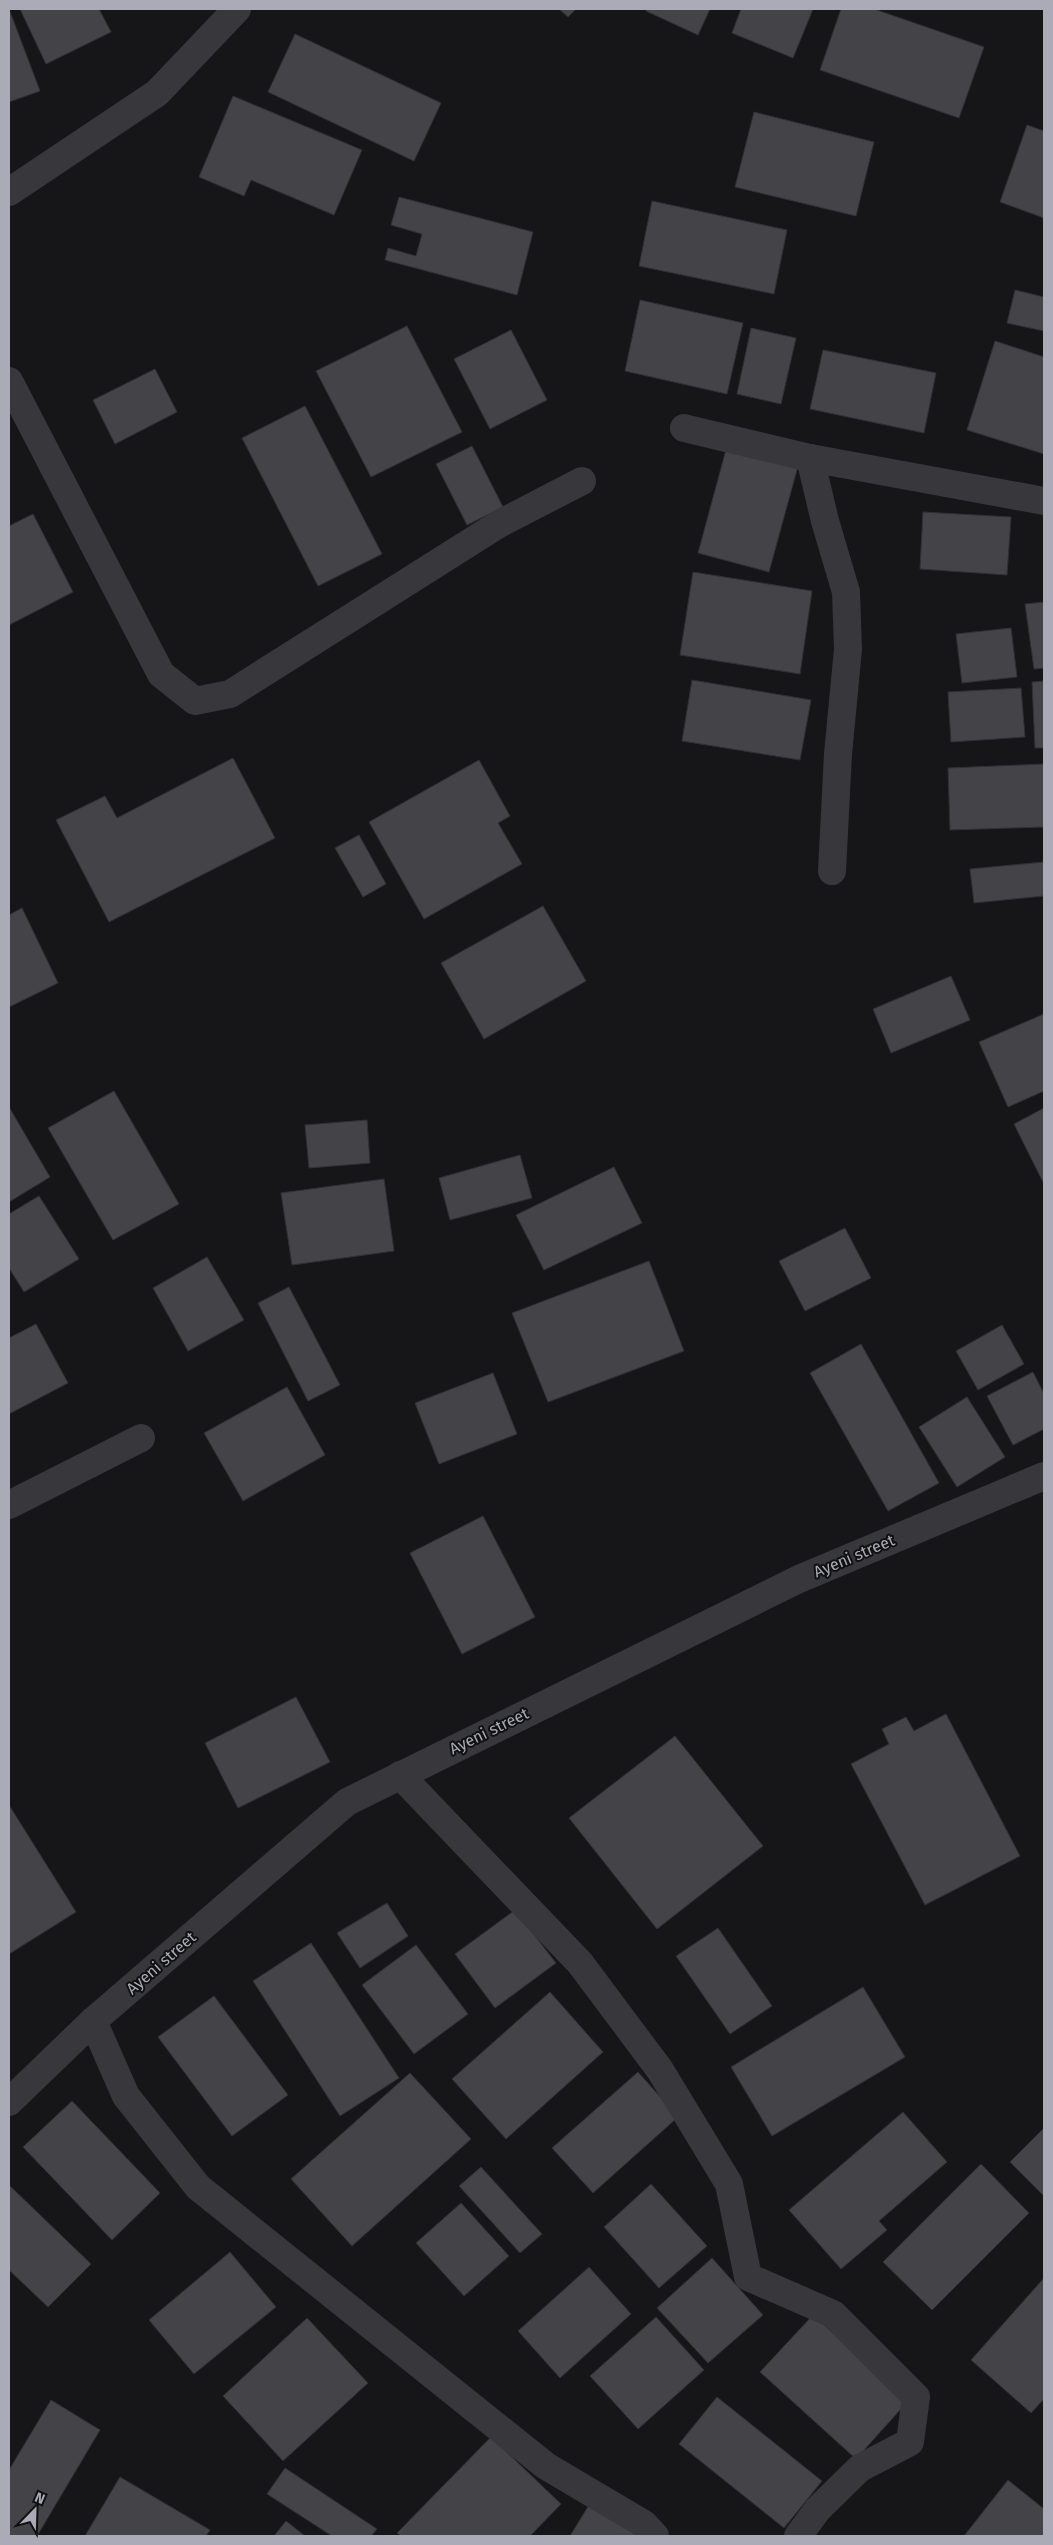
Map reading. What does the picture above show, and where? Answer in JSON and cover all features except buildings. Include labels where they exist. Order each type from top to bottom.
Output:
[{"type":"street","points":[[9,192],[157,93],[237,9]]},
{"type":"street","points":[[9,381],[161,674],[195,700],[230,694],[499,524],[582,481]]},
{"type":"street","points":[[684,428],[810,458],[1044,501]]},
{"type":"street","points":[[810,458],[824,521],[846,592],[848,649],[838,754],[832,871]]},
{"type":"street","points":[[9,1506],[141,1438]]},
{"type":"street","name":"Ayeni street","points":[[9,2102],[93,2022],[347,1802],[799,1579],[1044,1476]]},
{"type":"street","points":[[400,1776],[580,1963],[660,2070],[730,2184],[748,2277],[834,2314],[916,2397],[910,2442],[860,2468],[818,2509],[798,2536]]},
{"type":"street","points":[[93,2022],[126,2096],[198,2187],[546,2466],[644,2524],[654,2536]]}]
